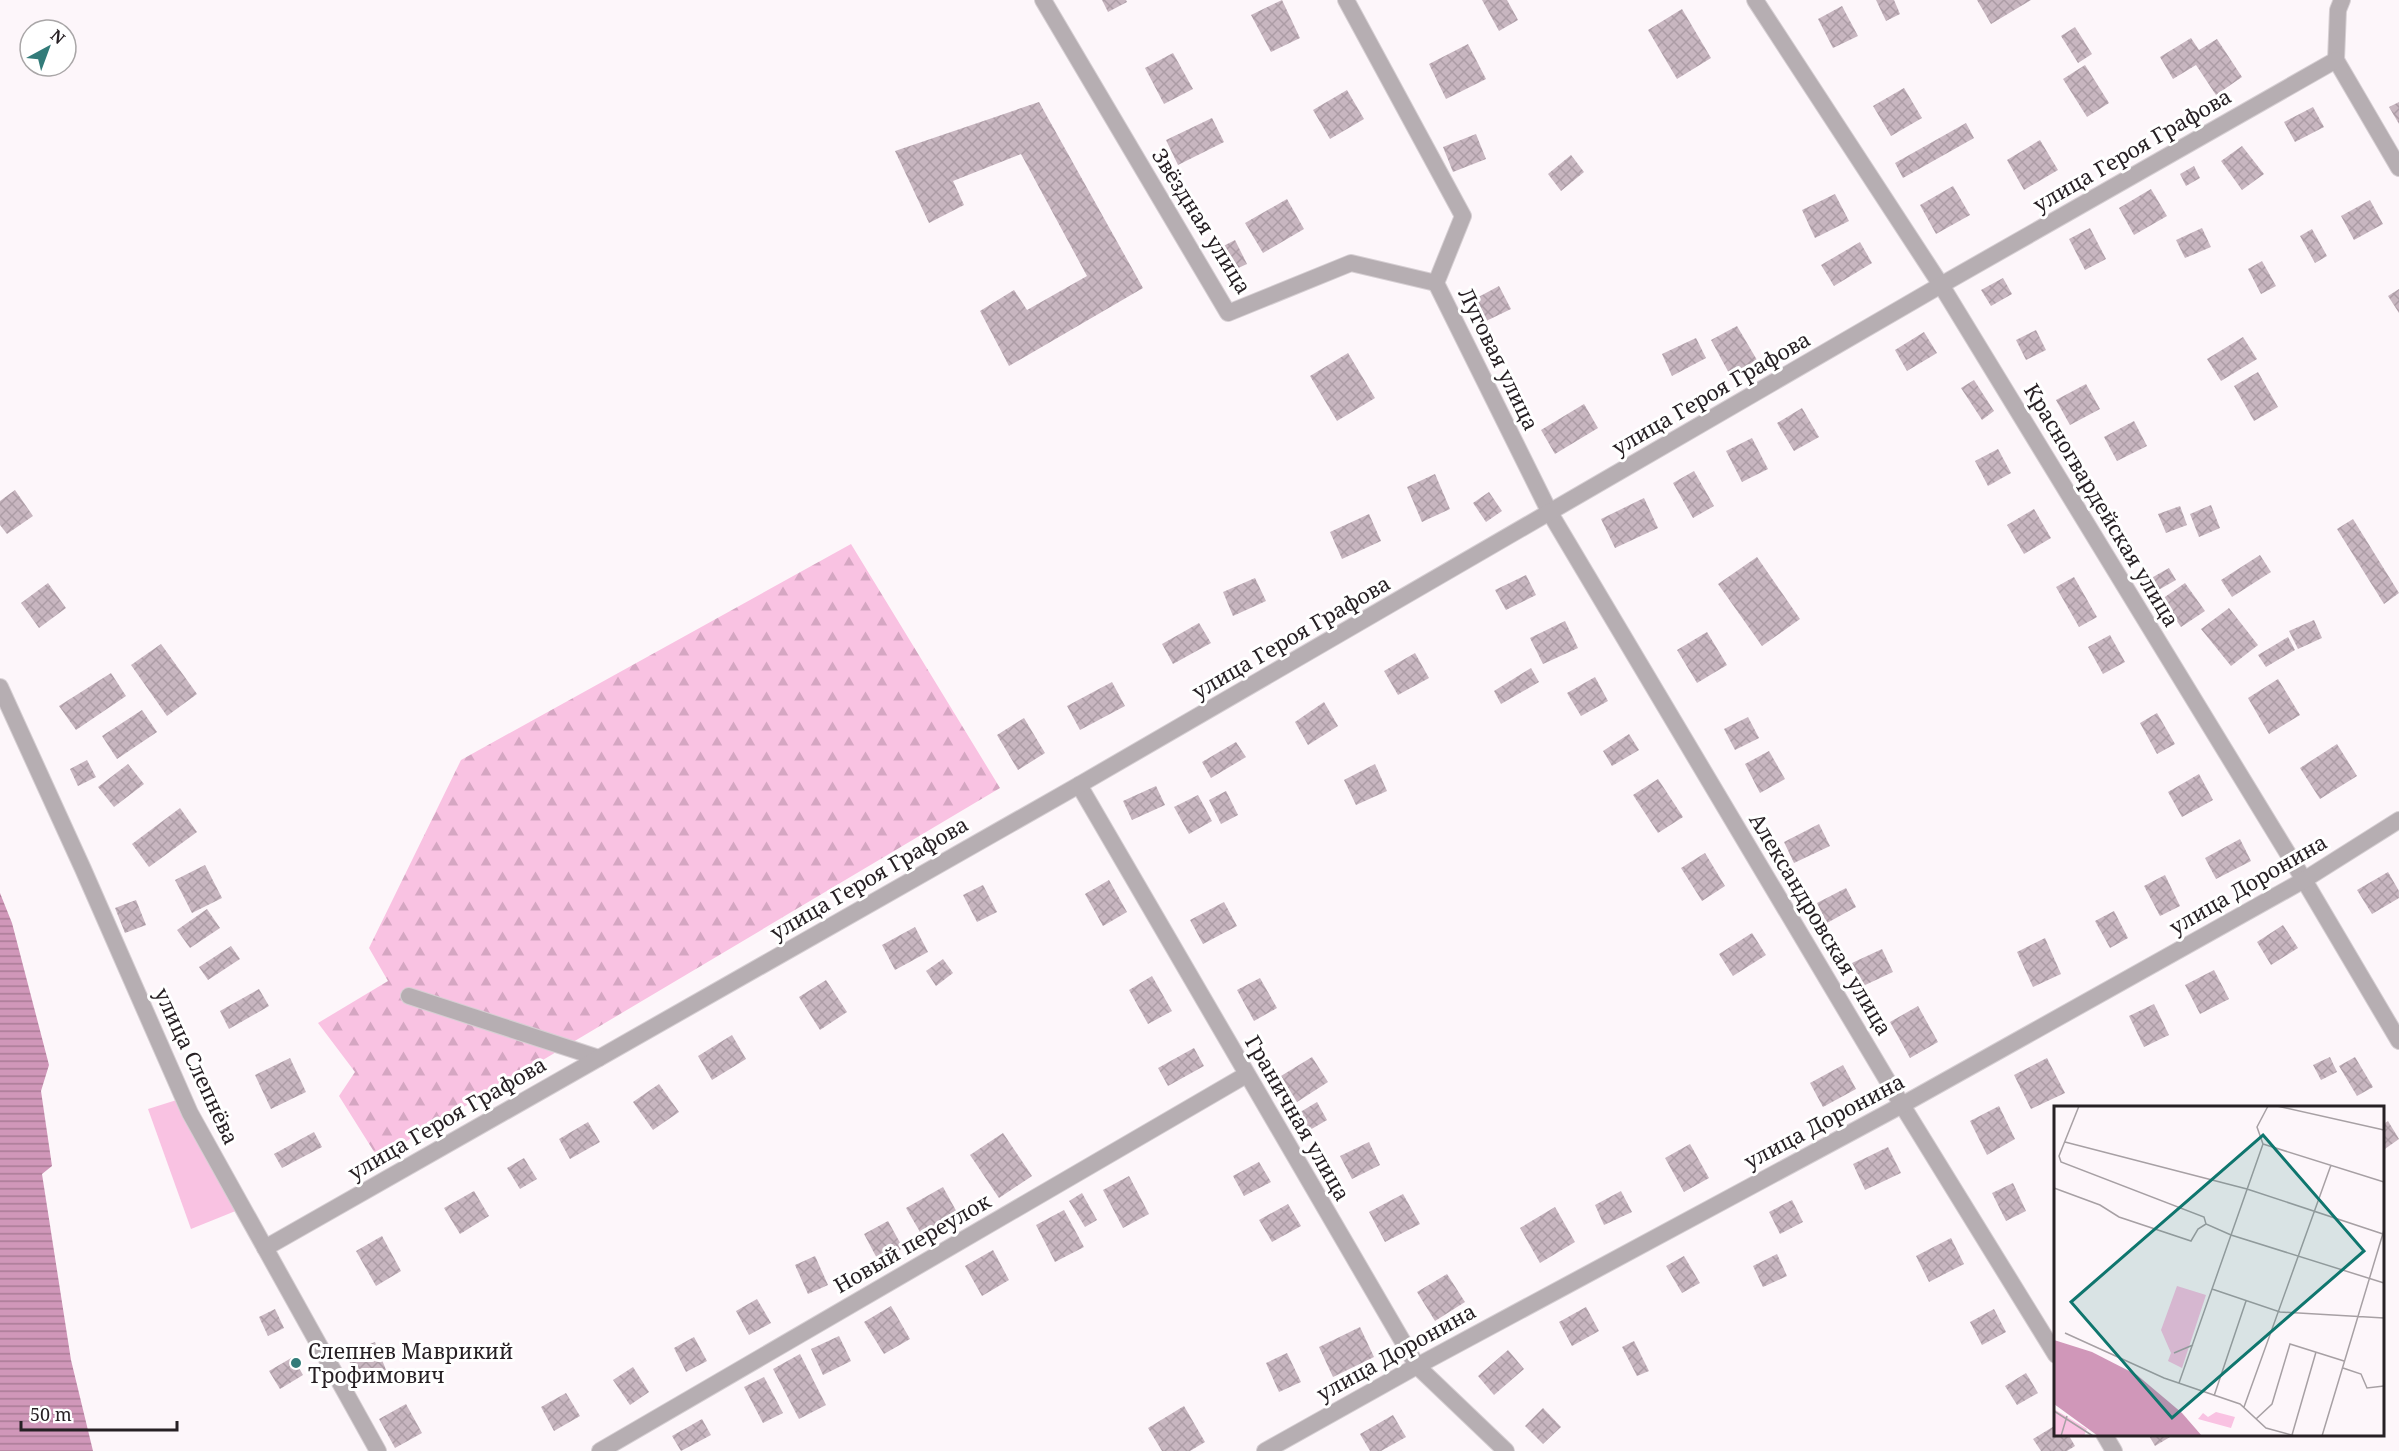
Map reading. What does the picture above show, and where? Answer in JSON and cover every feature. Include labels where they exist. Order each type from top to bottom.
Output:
[{"type":"street","name":"Звёздная улица","points":[[1043,0],[1228,313],[1351,263],[1436,284]]},
{"type":"street","name":"Луговая улица","points":[[1347,0],[1463,216],[1436,284],[1550,513]]},
{"type":"street","name":"Красногвардейская улица","points":[[1755,0],[1941,285],[2304,880],[2399,1041]]},
{"type":"street","points":[[2342,0],[2338,10],[2336,60],[2399,168]]},
{"type":"street","name":"улица Героя Графова","points":[[265,1248],[1080,785],[1941,285],[2336,60]]},
{"type":"street","name":"Александровская улица","points":[[1550,513],[1902,1105],[2054,1353]]},
{"type":"street","name":"улица Слепнёва","points":[[0,687],[190,1113],[378,1451]]},
{"type":"street","name":"Граничная улица","points":[[1080,785],[1246,1075],[1417,1365],[1506,1451]]},
{"type":"street","name":"улица Доронина","points":[[1264,1451],[1417,1365],[1902,1105],[2304,880],[2399,820]]},
{"type":"street","points":[[409,996],[599,1058]]},
{"type":"street","name":"Новый переулок","points":[[600,1451],[1246,1075]]},
{"type":"street","points":[[2105,1436],[2114,1451]]},
{"type":"green space","points":[[851,544],[1000,788],[378,1158],[339,1096],[355,1072],[318,1023],[388,981],[369,948],[461,760]]},
{"type":"green space","points":[[183,1098],[238,1210],[191,1229],[148,1109]]},
{"type":"shaded area","points":[[0,893],[12,923],[49,1065],[41,1091],[52,1166],[42,1174],[71,1360],[93,1451],[0,1451]]},
{"type":"building","points":[[1102,0],[1126,0],[1127,2],[1108,12]]},
{"type":"building","points":[[1282,0],[1300,38],[1271,52],[1251,15]]},
{"type":"building","points":[[1482,0],[1507,0],[1518,20],[1499,31]]},
{"type":"building","points":[[1876,0],[1894,0],[1900,14],[1886,21]]},
{"type":"building","points":[[1977,0],[2031,0],[1991,24]]},
{"type":"building","points":[[1842,6],[1858,36],[1833,48],[1818,19]]},
{"type":"building","points":[[1682,9],[1711,58],[1677,79],[1648,30]]},
{"type":"building","points":[[2075,27],[2092,54],[2078,63],[2061,36]]},
{"type":"building","points":[[2191,38],[2199,50],[2217,39],[2242,77],[2216,95],[2196,65],[2173,79],[2160,57]]},
{"type":"building","points":[[1468,44],[1486,79],[1446,99],[1429,64]]},
{"type":"building","points":[[1173,53],[1193,89],[1164,104],[1145,68]]},
{"type":"building","points":[[2085,65],[2109,103],[2087,117],[2063,79]]},
{"type":"building","points":[[1904,88],[1922,118],[1891,136],[1873,106]]},
{"type":"building","points":[[1347,90],[1364,119],[1330,139],[1313,110]]},
{"type":"building","points":[[1039,102],[1143,288],[1009,366],[980,311],[1014,290],[1027,310],[1087,276],[1021,154],[953,181],[964,205],[929,223],[895,151]]},
{"type":"building","points":[[2399,102],[2399,124],[2389,107]]},
{"type":"building","points":[[2313,107],[2324,127],[2295,142],[2284,122]]},
{"type":"building","points":[[1212,118],[1224,142],[1178,165],[1166,140]]},
{"type":"building","points":[[1966,123],[1974,138],[1903,178],[1895,163]]},
{"type":"building","points":[[1476,134],[1486,159],[1453,172],[1443,147]]},
{"type":"building","points":[[2040,140],[2058,170],[2024,190],[2007,160]]},
{"type":"building","points":[[2242,146],[2264,174],[2242,190],[2221,161]]},
{"type":"building","points":[[1571,155],[1584,172],[1561,191],[1548,174]]},
{"type":"building","points":[[2194,166],[2200,178],[2186,186],[2180,174]]},
{"type":"building","points":[[1953,186],[1970,215],[1936,234],[1920,205]]},
{"type":"building","points":[[2151,189],[2167,216],[2134,235],[2119,208]]},
{"type":"building","points":[[1835,194],[1849,221],[1815,238],[1802,210]]},
{"type":"building","points":[[1287,199],[1304,229],[1263,253],[1245,223]]},
{"type":"building","points":[[2370,200],[2383,224],[2354,240],[2341,216]]},
{"type":"building","points":[[2090,228],[2106,259],[2085,270],[2069,239]]},
{"type":"building","points":[[2202,228],[2211,247],[2185,258],[2176,240]]},
{"type":"building","points":[[2312,229],[2327,256],[2315,263],[2300,236]]},
{"type":"building","points":[[1235,240],[1247,264],[1223,275],[1212,252]]},
{"type":"building","points":[[1860,242],[1872,263],[1834,286],[1821,265]]},
{"type":"building","points":[[2262,261],[2276,286],[2261,294],[2248,269]]},
{"type":"building","points":[[2003,278],[2012,294],[1991,306],[1981,290]]},
{"type":"building","points":[[1499,286],[1511,309],[1482,323],[1471,301]]},
{"type":"building","points":[[2399,289],[2399,313],[2388,296]]},
{"type":"building","points":[[1737,326],[1757,360],[1730,375],[1711,340]]},
{"type":"building","points":[[2036,330],[2046,350],[2026,360],[2016,340]]},
{"type":"building","points":[[1924,332],[1937,353],[1907,371],[1895,350]]},
{"type":"building","points":[[2243,337],[2257,359],[2221,381],[2207,359]]},
{"type":"building","points":[[1696,338],[1706,358],[1672,376],[1662,354]]},
{"type":"building","points":[[1348,353],[1375,398],[1337,421],[1310,376]]},
{"type":"building","points":[[2258,372],[2278,407],[2254,421],[2234,386]]},
{"type":"building","points":[[1974,380],[1994,411],[1982,420],[1961,388]]},
{"type":"building","points":[[2086,384],[2100,409],[2070,425],[2056,400]]},
{"type":"building","points":[[1584,404],[1598,428],[1555,454],[1541,430]]},
{"type":"building","points":[[1802,408],[1819,437],[1794,451],[1777,423]]},
{"type":"building","points":[[2134,421],[2147,446],[2117,461],[2104,437]]},
{"type":"building","points":[[1752,438],[1768,469],[1742,482],[1726,451]]},
{"type":"building","points":[[1998,449],[2011,473],[1988,486],[1975,461]]},
{"type":"building","points":[[1694,471],[1714,506],[1693,518],[1673,483]]},
{"type":"building","points":[[1435,474],[1450,509],[1422,522],[1407,487]]},
{"type":"building","points":[[15,490],[33,516],[7,534],[0,525],[0,501]]},
{"type":"building","points":[[1489,492],[1502,511],[1486,522],[1473,503]]},
{"type":"building","points":[[1644,498],[1658,528],[1615,548],[1601,519]]},
{"type":"building","points":[[2211,505],[2220,528],[2199,537],[2190,514]]},
{"type":"building","points":[[2180,506],[2187,525],[2166,533],[2158,514]]},
{"type":"building","points":[[2034,509],[2051,538],[2024,554],[2007,525]]},
{"type":"building","points":[[1369,514],[1381,541],[1342,559],[1330,532]]},
{"type":"building","points":[[2353,519],[2399,593],[2384,604],[2337,529]]},
{"type":"building","points":[[2260,555],[2271,572],[2232,597],[2221,580]]},
{"type":"building","points":[[1757,557],[1800,619],[1762,646],[1718,584]]},
{"type":"building","points":[[2169,568],[2176,580],[2153,593],[2146,581]]},
{"type":"building","points":[[1526,575],[1536,595],[1506,610],[1495,590]]},
{"type":"building","points":[[2074,577],[2097,617],[2079,627],[2056,587]]},
{"type":"building","points":[[1255,578],[1266,601],[1233,616],[1223,592]]},
{"type":"building","points":[[48,583],[66,608],[39,628],[21,603]]},
{"type":"building","points":[[2185,583],[2205,611],[2181,627],[2162,599]]},
{"type":"building","points":[[2229,608],[2258,645],[2231,666],[2201,629]]},
{"type":"building","points":[[2314,620],[2322,638],[2298,649],[2289,631]]},
{"type":"building","points":[[1565,621],[1578,648],[1543,664],[1530,638]]},
{"type":"building","points":[[1199,623],[1211,643],[1173,664],[1162,644]]},
{"type":"building","points":[[1707,632],[1727,665],[1697,683],[1677,650]]},
{"type":"building","points":[[2110,635],[2125,662],[2103,674],[2088,647]]},
{"type":"building","points":[[2288,637],[2295,650],[2266,667],[2258,655]]},
{"type":"building","points":[[161,644],[197,694],[167,716],[131,665]]},
{"type":"building","points":[[1415,653],[1429,678],[1398,695],[1384,671]]},
{"type":"building","points":[[1531,668],[1539,682],[1501,704],[1494,691]]},
{"type":"building","points":[[111,673],[126,696],[76,730],[59,706]]},
{"type":"building","points":[[1595,677],[1608,701],[1581,716],[1567,693]]},
{"type":"building","points":[[2278,679],[2300,715],[2269,734],[2248,698]]},
{"type":"building","points":[[1112,682],[1125,706],[1080,730],[1067,706]]},
{"type":"building","points":[[1324,702],[1338,726],[1308,745],[1295,722]]},
{"type":"building","points":[[142,710],[157,732],[117,759],[102,736]]},
{"type":"building","points":[[2157,713],[2175,744],[2157,754],[2140,723]]},
{"type":"building","points":[[1748,717],[1759,738],[1735,750],[1724,729]]},
{"type":"building","points":[[1024,718],[1045,753],[1018,770],[997,735]]},
{"type":"building","points":[[1629,734],[1639,750],[1612,766],[1603,751]]},
{"type":"building","points":[[1236,742],[1246,757],[1211,778],[1202,762]]},
{"type":"building","points":[[2337,744],[2357,776],[2320,799],[2300,768]]},
{"type":"building","points":[[1769,751],[1785,779],[1760,793],[1745,764]]},
{"type":"building","points":[[87,760],[96,777],[78,786],[70,769]]},
{"type":"building","points":[[128,764],[144,784],[114,807],[98,787]]},
{"type":"building","points":[[1375,764],[1387,791],[1356,805],[1344,780]]},
{"type":"building","points":[[2199,774],[2213,800],[2182,817],[2168,792]]},
{"type":"building","points":[[1658,779],[1683,817],[1658,833],[1633,795]]},
{"type":"building","points":[[1156,786],[1165,805],[1132,820],[1123,801]]},
{"type":"building","points":[[1226,791],[1238,815],[1221,824],[1209,800]]},
{"type":"building","points":[[1198,795],[1212,821],[1189,834],[1174,807]]},
{"type":"building","points":[[180,808],[197,832],[149,867],[132,844]]},
{"type":"building","points":[[1819,824],[1830,846],[1794,863],[1784,842]]},
{"type":"building","points":[[2240,839],[2251,861],[2216,879],[2205,858]]},
{"type":"building","points":[[1705,853],[1725,886],[1702,901],[1681,868]]},
{"type":"building","points":[[205,865],[222,898],[192,913],[175,880]]},
{"type":"building","points":[[2388,872],[2399,891],[2399,898],[2372,914],[2357,890]]},
{"type":"building","points":[[2165,875],[2180,906],[2160,916],[2144,886]]},
{"type":"building","points":[[1109,880],[1127,912],[1103,926],[1085,894]]},
{"type":"building","points":[[983,885],[997,912],[977,922],[963,895]]},
{"type":"building","points":[[1846,888],[1856,907],[1827,923],[1817,903]]},
{"type":"building","points":[[136,900],[146,925],[125,933],[115,908]]},
{"type":"building","points":[[1224,902],[1237,926],[1203,944],[1190,920]]},
{"type":"building","points":[[207,909],[220,928],[190,948],[177,930]]},
{"type":"building","points":[[2114,911],[2128,938],[2110,948],[2095,921]]},
{"type":"building","points":[[2283,925],[2298,948],[2271,965],[2257,942]]},
{"type":"building","points":[[915,927],[928,952],[895,970],[882,945]]},
{"type":"building","points":[[1752,933],[1766,955],[1733,976],[1719,954]]},
{"type":"building","points":[[2045,938],[2061,974],[2033,987],[2017,952]]},
{"type":"building","points":[[231,946],[240,959],[208,980],[199,967]]},
{"type":"building","points":[[1882,949],[1893,972],[1863,986],[1852,963]]},
{"type":"building","points":[[943,959],[953,973],[936,986],[926,971]]},
{"type":"building","points":[[2214,970],[2229,999],[2200,1014],[2185,985]]},
{"type":"building","points":[[1152,976],[1172,1011],[1148,1024],[1129,990]]},
{"type":"building","points":[[1260,978],[1277,1008],[1254,1021],[1237,990]]},
{"type":"building","points":[[826,980],[847,1012],[820,1030],[799,997]]},
{"type":"building","points":[[259,989],[269,1006],[229,1029],[220,1011]]},
{"type":"building","points":[[2154,1004],[2169,1035],[2144,1047],[2129,1016]]},
{"type":"building","points":[[1918,1006],[1938,1042],[1910,1058],[1890,1022]]},
{"type":"building","points":[[732,1035],[746,1059],[712,1080],[698,1056]]},
{"type":"building","points":[[1194,1048],[1204,1066],[1168,1086],[1158,1068]]},
{"type":"building","points":[[1312,1057],[1328,1082],[1297,1102],[1281,1076]]},
{"type":"building","points":[[2330,1057],[2337,1072],[2321,1080],[2313,1065]]},
{"type":"building","points":[[2355,1057],[2373,1087],[2357,1096],[2339,1066]]},
{"type":"building","points":[[290,1058],[306,1092],[271,1109],[255,1075]]},
{"type":"building","points":[[2047,1058],[2065,1093],[2031,1109],[2014,1075]]},
{"type":"building","points":[[1843,1065],[1856,1089],[1823,1107],[1810,1083]]},
{"type":"building","points":[[659,1084],[679,1112],[653,1130],[633,1102]]},
{"type":"building","points":[[1317,1102],[1327,1120],[1303,1134],[1292,1117]]},
{"type":"building","points":[[1999,1106],[2015,1139],[1987,1155],[1970,1121]]},
{"type":"building","points":[[2388,1121],[2399,1139],[2384,1150],[2384,1124]]},
{"type":"building","points":[[588,1122],[600,1142],[570,1159],[559,1139]]},
{"type":"building","points":[[314,1132],[322,1147],[282,1168],[274,1154]]},
{"type":"building","points":[[1003,1133],[1032,1176],[999,1198],[970,1155]]},
{"type":"building","points":[[1369,1142],[1380,1165],[1352,1179],[1340,1156]]},
{"type":"building","points":[[1690,1144],[1709,1178],[1684,1192],[1665,1158]]},
{"type":"building","points":[[1888,1147],[1901,1173],[1865,1190],[1853,1164]]},
{"type":"building","points":[[524,1158],[537,1179],[520,1189],[507,1168]]},
{"type":"building","points":[[1259,1162],[1271,1182],[1244,1196],[1233,1176]]},
{"type":"building","points":[[1129,1176],[1149,1214],[1123,1228],[1103,1190]]},
{"type":"building","points":[[2013,1183],[2026,1211],[2006,1221],[1992,1193]]},
{"type":"building","points":[[943,1187],[959,1216],[923,1237],[906,1208]]},
{"type":"building","points":[[474,1191],[489,1216],[460,1234],[444,1208]]},
{"type":"building","points":[[1621,1191],[1632,1212],[1604,1225],[1595,1205]]},
{"type":"building","points":[[1082,1193],[1097,1220],[1085,1227],[1069,1201]]},
{"type":"building","points":[[1403,1194],[1420,1224],[1385,1242],[1369,1212]]},
{"type":"building","points":[[1792,1200],[1803,1222],[1780,1234],[1769,1212]]},
{"type":"building","points":[[1288,1204],[1301,1226],[1272,1242],[1259,1220]]},
{"type":"building","points":[[1555,1207],[1575,1242],[1540,1263],[1520,1228]]},
{"type":"building","points":[[1064,1210],[1084,1247],[1055,1262],[1036,1225]]},
{"type":"building","points":[[888,1221],[903,1248],[879,1262],[864,1234]]},
{"type":"building","points":[[382,1236],[401,1271],[376,1286],[356,1251]]},
{"type":"building","points":[[1951,1238],[1964,1264],[1929,1282],[1916,1256]]},
{"type":"building","points":[[993,1250],[1009,1280],[982,1296],[965,1266]]},
{"type":"building","points":[[1777,1254],[1787,1276],[1763,1287],[1753,1266]]},
{"type":"building","points":[[815,1256],[828,1285],[808,1294],[795,1265]]},
{"type":"building","points":[[1684,1256],[1700,1283],[1682,1293],[1666,1266]]},
{"type":"building","points":[[1447,1274],[1465,1302],[1435,1321],[1417,1292]]},
{"type":"building","points":[[757,1299],[771,1323],[749,1335],[736,1311]]},
{"type":"building","points":[[891,1306],[910,1339],[884,1354],[864,1322]]},
{"type":"building","points":[[1586,1307],[1599,1331],[1572,1346],[1559,1322]]},
{"type":"building","points":[[275,1309],[284,1328],[268,1336],[259,1317]]},
{"type":"building","points":[[1994,1309],[2006,1332],[1982,1345],[1970,1322]]},
{"type":"building","points":[[1360,1327],[1374,1357],[1333,1377],[1319,1347]]},
{"type":"building","points":[[839,1336],[851,1361],[823,1375],[811,1349]]},
{"type":"building","points":[[694,1337],[707,1361],[686,1372],[674,1348]]},
{"type":"building","points":[[1634,1341],[1649,1371],[1637,1376],[1622,1347]]},
{"type":"building","points":[[375,1342],[386,1370],[358,1381],[346,1354]]},
{"type":"building","points":[[1508,1350],[1524,1369],[1494,1395],[1478,1376]]},
{"type":"building","points":[[1287,1353],[1301,1382],[1279,1392],[1266,1363]]},
{"type":"building","points":[[800,1354],[826,1405],[799,1419],[773,1369]]},
{"type":"building","points":[[293,1357],[303,1375],[280,1389],[269,1371]]},
{"type":"building","points":[[633,1367],[649,1392],[630,1405],[613,1380]]},
{"type":"building","points":[[2026,1373],[2038,1393],[2017,1405],[2005,1386]]},
{"type":"building","points":[[764,1377],[783,1413],[763,1423],[744,1387]]},
{"type":"building","points":[[566,1393],[580,1416],[554,1431],[541,1407]]},
{"type":"building","points":[[406,1404],[422,1433],[395,1448],[379,1419]]},
{"type":"building","points":[[1184,1406],[1205,1442],[1190,1451],[1162,1451],[1148,1428]]},
{"type":"building","points":[[1543,1408],[1561,1427],[1543,1444],[1525,1426]]},
{"type":"building","points":[[1393,1415],[1406,1437],[1381,1451],[1370,1451],[1360,1434]]},
{"type":"building","points":[[702,1419],[711,1435],[681,1451],[672,1436]]},
{"type":"building","points":[[2054,1426],[2054,1436],[2069,1436],[2075,1446],[2067,1451],[2041,1451],[2033,1439]]},
{"type":"building","points":[[2149,1436],[2172,1436],[2155,1446]]},
{"type":"place","name":"Слепнев Маврикий Трофимович","points":[[296,1363]]}]
